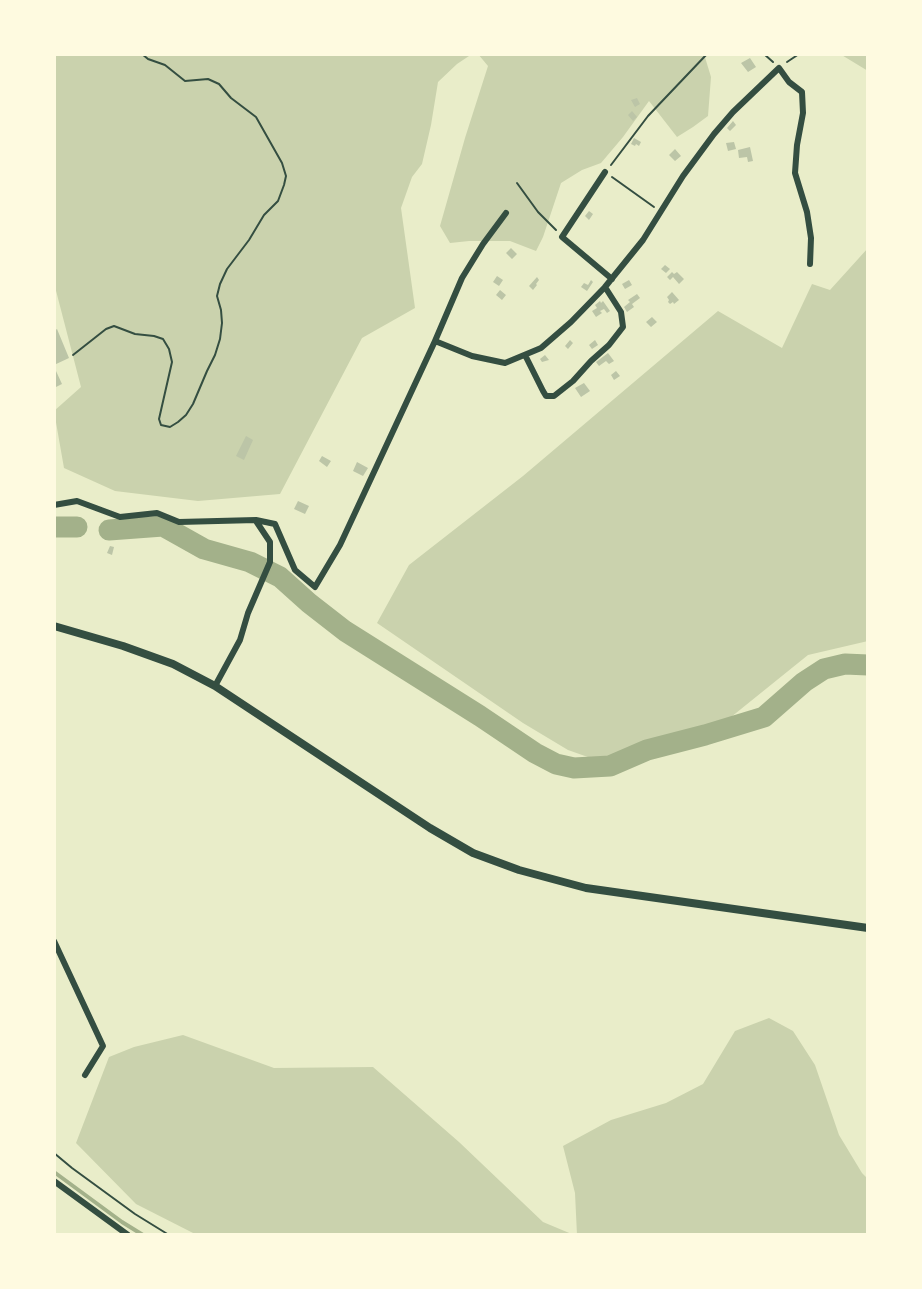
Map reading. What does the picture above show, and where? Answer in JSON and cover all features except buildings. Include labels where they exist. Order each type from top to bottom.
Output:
[{"type":"main road","points":[[54,626],[123,646],[173,664],[215,686],[430,828],[473,853],[519,870],[586,888],[868,928]]},
{"type":"street","points":[[435,341],[472,356],[505,363],[541,348],[606,287],[643,240],[682,176],[714,134],[733,112],[779,68],[789,82],[802,92],[803,113],[795,173],[807,212],[811,238],[810,264]]},
{"type":"street","points":[[605,172],[562,237],[612,279]]},
{"type":"street","points":[[54,505],[77,501],[120,517],[157,513],[179,522],[256,520],[275,524],[296,570],[315,587],[340,545],[462,278],[506,213]]},
{"type":"street","points":[[525,355],[546,396],[554,396],[573,381],[609,345],[623,327],[621,312],[606,287]]},
{"type":"street","points":[[215,686],[240,640],[248,613],[270,562],[270,542],[256,520]]},
{"type":"street","points":[[54,941],[103,1046],[85,1076]]},
{"type":"street","points":[[54,1181],[128,1235]]},
{"type":"path","points":[[73,355],[106,329],[114,326],[135,334],[163,339],[169,349],[172,362],[159,419],[161,425],[170,428],[178,422],[193,404],[215,355],[222,323],[216,296],[227,268],[249,240],[264,215],[278,201],[284,185],[286,176],[282,163],[256,117],[231,98],[219,84],[208,80],[185,81],[165,64],[148,59],[142,54]]},
{"type":"path","points":[[661,212],[605,172],[648,116],[707,54]]},
{"type":"path","points":[[764,54],[779,68],[799,54]]},
{"type":"path","points":[[517,183],[538,212],[562,237]]},
{"type":"path","points":[[54,1153],[135,1214],[169,1235]]},
{"type":"green space","points":[[54,54],[472,54],[457,64],[438,82],[422,164],[412,177],[401,208],[415,308],[362,338],[280,494],[198,501],[115,491],[64,468],[54,411],[81,387],[54,283]]},
{"type":"green space","points":[[478,54],[704,54],[711,77],[708,116],[677,137],[649,101],[601,163],[582,170],[561,183],[536,251],[510,241],[450,243],[440,226],[488,66]]},
{"type":"green space","points":[[840,54],[868,54],[868,71]]},
{"type":"green space","points":[[868,248],[868,641],[808,655],[710,734],[602,762],[568,750],[523,723],[377,623],[409,565],[523,476],[718,311],[782,348],[812,284],[830,290]]},
{"type":"green space","points":[[769,1018],[793,1031],[815,1065],[839,1135],[868,1179],[868,1235],[577,1235],[575,1193],[563,1146],[611,1120],[666,1103],[703,1084],[735,1031]]},
{"type":"green space","points":[[183,1035],[274,1068],[373,1067],[459,1142],[543,1222],[574,1235],[197,1235],[136,1204],[76,1143],[109,1057],[134,1047]]},
{"type":"waterway","points":[[109,530],[163,526],[204,549],[250,562],[280,577],[345,631],[535,753],[556,764],[574,768],[610,766],[647,750],[764,717],[804,682],[824,669],[845,664],[868,665]]},
{"type":"waterway","points":[[54,527],[77,527]]},
{"type":"waterway","points":[[54,1172],[143,1235]]}]
